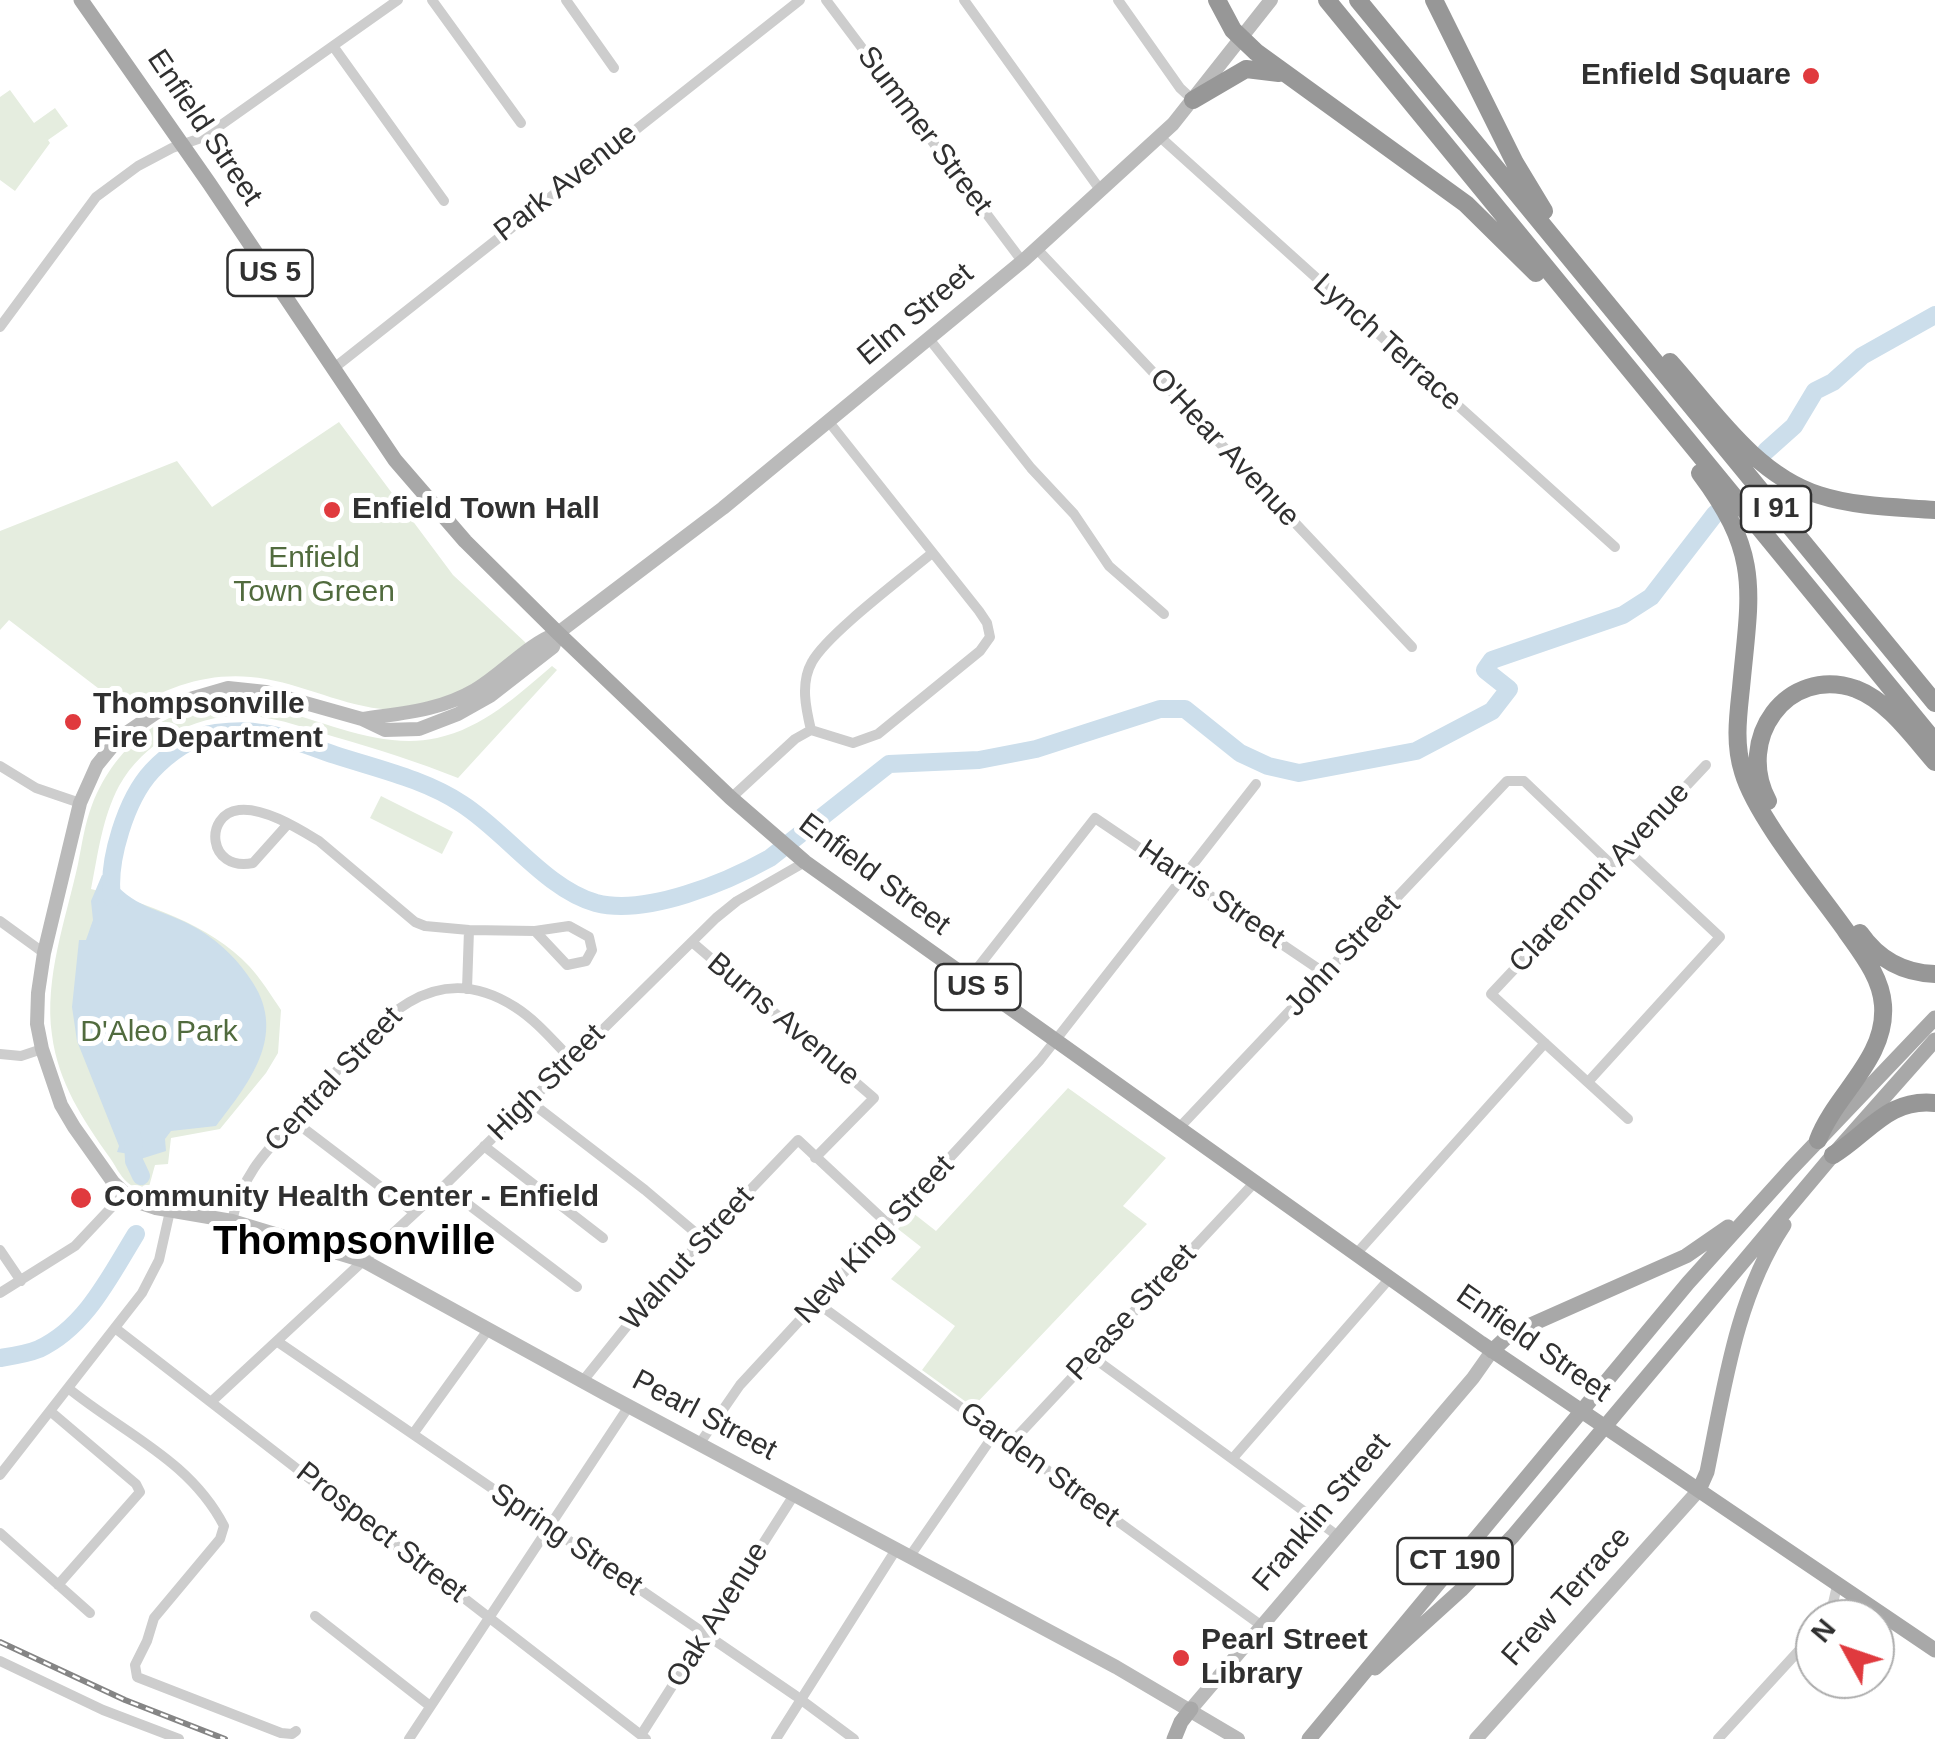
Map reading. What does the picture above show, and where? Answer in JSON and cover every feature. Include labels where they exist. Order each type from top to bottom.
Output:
[{"type":"highway","points":[[1217,0],[1241,40],[1466,204],[1504,238],[1559,298],[1585,315]]},
{"type":"highway","name":"I 91","points":[[1326,0],[1935,742]]},
{"type":"highway","name":"I 91","points":[[1358,0],[1935,703]]},
{"type":"highway","points":[[1434,0],[1552,235]]},
{"type":"highway","points":[[1194,100],[1246,69],[1284,74]]},
{"type":"highway","points":[[1618,316],[1647,336],[1744,444],[1786,480],[1842,501],[1935,510]]},
{"type":"highway","points":[[1684,436],[1694,464],[1737,531],[1748,570],[1749,606],[1737,730],[1744,775],[1763,812],[1868,964],[1883,1000],[1878,1041],[1818,1140]]},
{"type":"highway","points":[[1935,762],[1877,701],[1856,690],[1831,686],[1807,689],[1780,706],[1762,731],[1756,760],[1761,787],[1771,806],[1868,944],[1895,965],[1935,974]]},
{"type":"highway","points":[[1833,1154],[1893,1108],[1916,1102],[1935,1103]]},
{"type":"main road","name":"Enfield Street","points":[[81,0],[424,498],[731,798],[799,857],[1054,1042],[1492,1351],[1935,1650]]},
{"type":"main road","name":"CT 190","points":[[1309,1739],[1627,1355],[1756,1207],[1935,1018]]},
{"type":"main road","name":"CT 190","points":[[1349,1690],[1514,1536],[1833,1154],[1935,1040]]},
{"type":"main road","points":[[1698,1490],[1706,1472],[1747,1299],[1798,1196]]},
{"type":"main road","points":[[1492,1351],[1510,1334],[1686,1256],[1756,1207]]},
{"type":"main road","points":[[1174,1739],[1191,1709]]},
{"type":"street","points":[[0,328],[96,197],[138,166],[204,137],[398,0]]},
{"type":"street","points":[[432,0],[521,123]]},
{"type":"street","points":[[566,0],[614,68]]},
{"type":"street","name":"Park Avenue","points":[[334,368],[800,0]]},
{"type":"street","name":"Summer Street","points":[[826,0],[1022,262]]},
{"type":"street","points":[[964,0],[1101,192]]},
{"type":"street","points":[[1118,0],[1180,88],[1194,100]]},
{"type":"street","name":"Elm Street","points":[[80,803],[98,765],[119,738],[147,716],[186,698],[228,688],[362,719],[444,705],[475,690],[535,645],[558,633],[722,508],[1022,262],[1160,137],[1194,100],[1271,0]]},
{"type":"street","points":[[333,46],[444,201]]},
{"type":"street","name":"Lynch Terrace","points":[[1160,137],[1615,547]]},
{"type":"street","name":"O'Hear Avenue","points":[[1037,248],[1412,647]]},
{"type":"street","points":[[930,340],[1031,468],[1074,514],[1109,566],[1164,614]]},
{"type":"street","points":[[731,798],[795,739],[812,730],[853,742],[878,734],[987,644],[990,637],[987,624],[828,422]]},
{"type":"street","points":[[812,730],[805,694],[811,662],[932,552]]},
{"type":"street","name":"Claremont Avenue","points":[[1545,1044],[1490,994],[1706,765]]},
{"type":"street","points":[[0,766],[36,788],[80,803],[44,953],[37,1024],[61,1106],[124,1194],[75,1246],[0,1292]]},
{"type":"street","name":"John Street","points":[[1178,1129],[1507,781],[1524,781],[1612,865]]},
{"type":"street","name":"New King Street","points":[[700,1443],[740,1385],[1054,1042],[1256,784]]},
{"type":"street","points":[[287,825],[258,860],[248,864],[230,863],[216,845],[218,826],[234,811],[246,810],[287,825],[319,841],[416,922],[468,930],[577,928],[589,937],[591,954],[586,962],[567,965],[534,931]]},
{"type":"street","name":"Harris Street","points":[[968,980],[1095,818],[1326,974]]},
{"type":"street","points":[[1588,1082],[1720,938],[1627,850]]},
{"type":"street","name":"High Street","points":[[212,1401],[444,1186],[692,942],[737,901],[799,857]]},
{"type":"street","points":[[0,921],[44,953]]},
{"type":"street","points":[[468,930],[467,989],[492,994],[517,1008],[572,1058]]},
{"type":"street","name":"Burns Avenue","points":[[692,942],[874,1098],[815,1158]]},
{"type":"street","name":"Central Street","points":[[232,1221],[246,1178],[370,1034],[400,1005],[434,992],[467,989]]},
{"type":"street","points":[[1356,1254],[1545,1044],[1628,1119]]},
{"type":"street","points":[[0,1054],[21,1056],[42,1049]]},
{"type":"street","points":[[528,1100],[646,1190],[703,1240]]},
{"type":"street","points":[[294,1121],[415,1213]]},
{"type":"street","name":"Walnut Street","points":[[582,1382],[644,1303],[798,1140],[815,1158]]},
{"type":"street","points":[[484,1146],[603,1238]]},
{"type":"street","points":[[815,1158],[889,1226]]},
{"type":"street","name":"Pease Street","points":[[1010,1444],[1254,1182]]},
{"type":"street","points":[[444,1186],[577,1287]]},
{"type":"street","name":"Pearl Street","points":[[124,1194],[141,1204],[232,1221],[364,1261],[1191,1709],[1238,1739]]},
{"type":"street","points":[[0,1475],[142,1293],[156,1266],[170,1211]]},
{"type":"street","points":[[0,1250],[21,1281]]},
{"type":"street","points":[[1233,1458],[1390,1278]]},
{"type":"street","name":"Garden Street","points":[[817,1303],[1262,1626]]},
{"type":"street","name":"Prospect Street","points":[[115,1328],[644,1737]]},
{"type":"street","points":[[412,1434],[488,1330]]},
{"type":"street","name":"Spring Street","points":[[278,1342],[854,1739]]},
{"type":"street","name":"Franklin Street","points":[[1191,1709],[1492,1351]]},
{"type":"street","points":[[1091,1356],[1338,1536]]},
{"type":"street","points":[[68,1388],[177,1464],[198,1486],[224,1526],[220,1539],[155,1615],[135,1666],[137,1677],[281,1734],[296,1731]]},
{"type":"street","points":[[408,1739],[629,1406]]},
{"type":"street","points":[[50,1411],[136,1484],[140,1492],[58,1585]]},
{"type":"street","points":[[776,1739],[903,1552],[994,1433]]},
{"type":"street","name":"Frew Terrace","points":[[1476,1739],[1698,1490]]},
{"type":"street","name":"Oak Avenue","points":[[644,1737],[794,1495]]},
{"type":"street","points":[[0,1533],[90,1614]]},
{"type":"street","points":[[1834,1599],[1837,1586]]},
{"type":"street","points":[[315,1616],[430,1706]]},
{"type":"street","points":[[1718,1739],[1795,1655]]},
{"type":"street","points":[[0,1661],[104,1710],[179,1739]]},
{"type":"green space","points":[[10,90],[34,123],[55,108],[68,126],[48,140],[50,143],[15,191],[0,180],[0,97]]},
{"type":"green space","name":"Enfield Town Green","points":[[339,422],[453,575],[526,643],[470,687],[431,705],[388,710],[266,679],[229,676],[177,687],[128,711],[9,620],[0,630],[0,531],[177,461],[212,507]]},
{"type":"green space","name":"D'Aleo Park","points":[[552,666],[557,670],[458,778],[366,746],[254,716],[214,718],[176,732],[130,769],[108,811],[91,889],[154,908],[216,938],[249,966],[281,1010],[278,1053],[220,1129],[171,1138],[168,1164],[155,1165],[147,1194],[129,1184],[90,1129],[66,1085],[55,1052],[50,1014],[58,949],[87,819],[105,778],[122,755],[165,720],[217,704],[275,709],[375,738],[437,738],[485,718]]},
{"type":"green space","points":[[381,796],[453,832],[442,854],[370,818]]},
{"type":"green space","points":[[1068,1088],[1166,1158],[1123,1206],[1147,1224],[973,1407],[922,1370],[955,1326],[891,1279],[921,1247],[898,1229],[913,1213],[936,1231]]},
{"type":"water","name":"D'Aleo Park","points":[[102,875],[117,878],[118,887],[136,901],[187,923],[222,946],[253,983],[263,1003],[266,1022],[260,1058],[216,1126],[171,1131],[165,1139],[166,1151],[131,1162],[129,1154],[117,1152],[119,1146],[77,1041],[72,1007],[79,940],[86,940],[93,920],[91,901]]},
{"type":"waterway","points":[[1766,451],[1794,426],[1815,391],[1833,382],[1862,356],[1935,315]]},
{"type":"waterway","points":[[112,898],[112,866],[120,831],[143,783],[181,747],[222,732],[251,731],[280,737],[432,788],[478,816],[560,886],[596,903],[616,906],[686,894],[770,858],[889,764],[979,760],[1036,749],[1160,709],[1185,709],[1240,753],[1268,766],[1299,773],[1416,751],[1492,711],[1509,689],[1485,670],[1492,660],[1623,615],[1651,597],[1715,514]]},
{"type":"waterway","points":[[133,1138],[134,1161],[141,1176]]},
{"type":"waterway","points":[[0,1358],[39,1349],[70,1328],[95,1299],[136,1234]]},
{"type":"railway","points":[[0,1642],[125,1700],[225,1739]]},
{"type":"place","name":"Enfield Square","points":[[1811,76]]},
{"type":"place","name":"Enfield Town Hall","points":[[332,510]]},
{"type":"place","name":"Thompsonville Fire Department","points":[[73,722]]},
{"type":"place","name":"Community Health Center - Enfield","points":[[81,1198]]},
{"type":"place","name":"Pearl Street Library","points":[[1181,1658]]},
{"type":"district","name":"Thompsonville","points":[[354,1243]]}]
